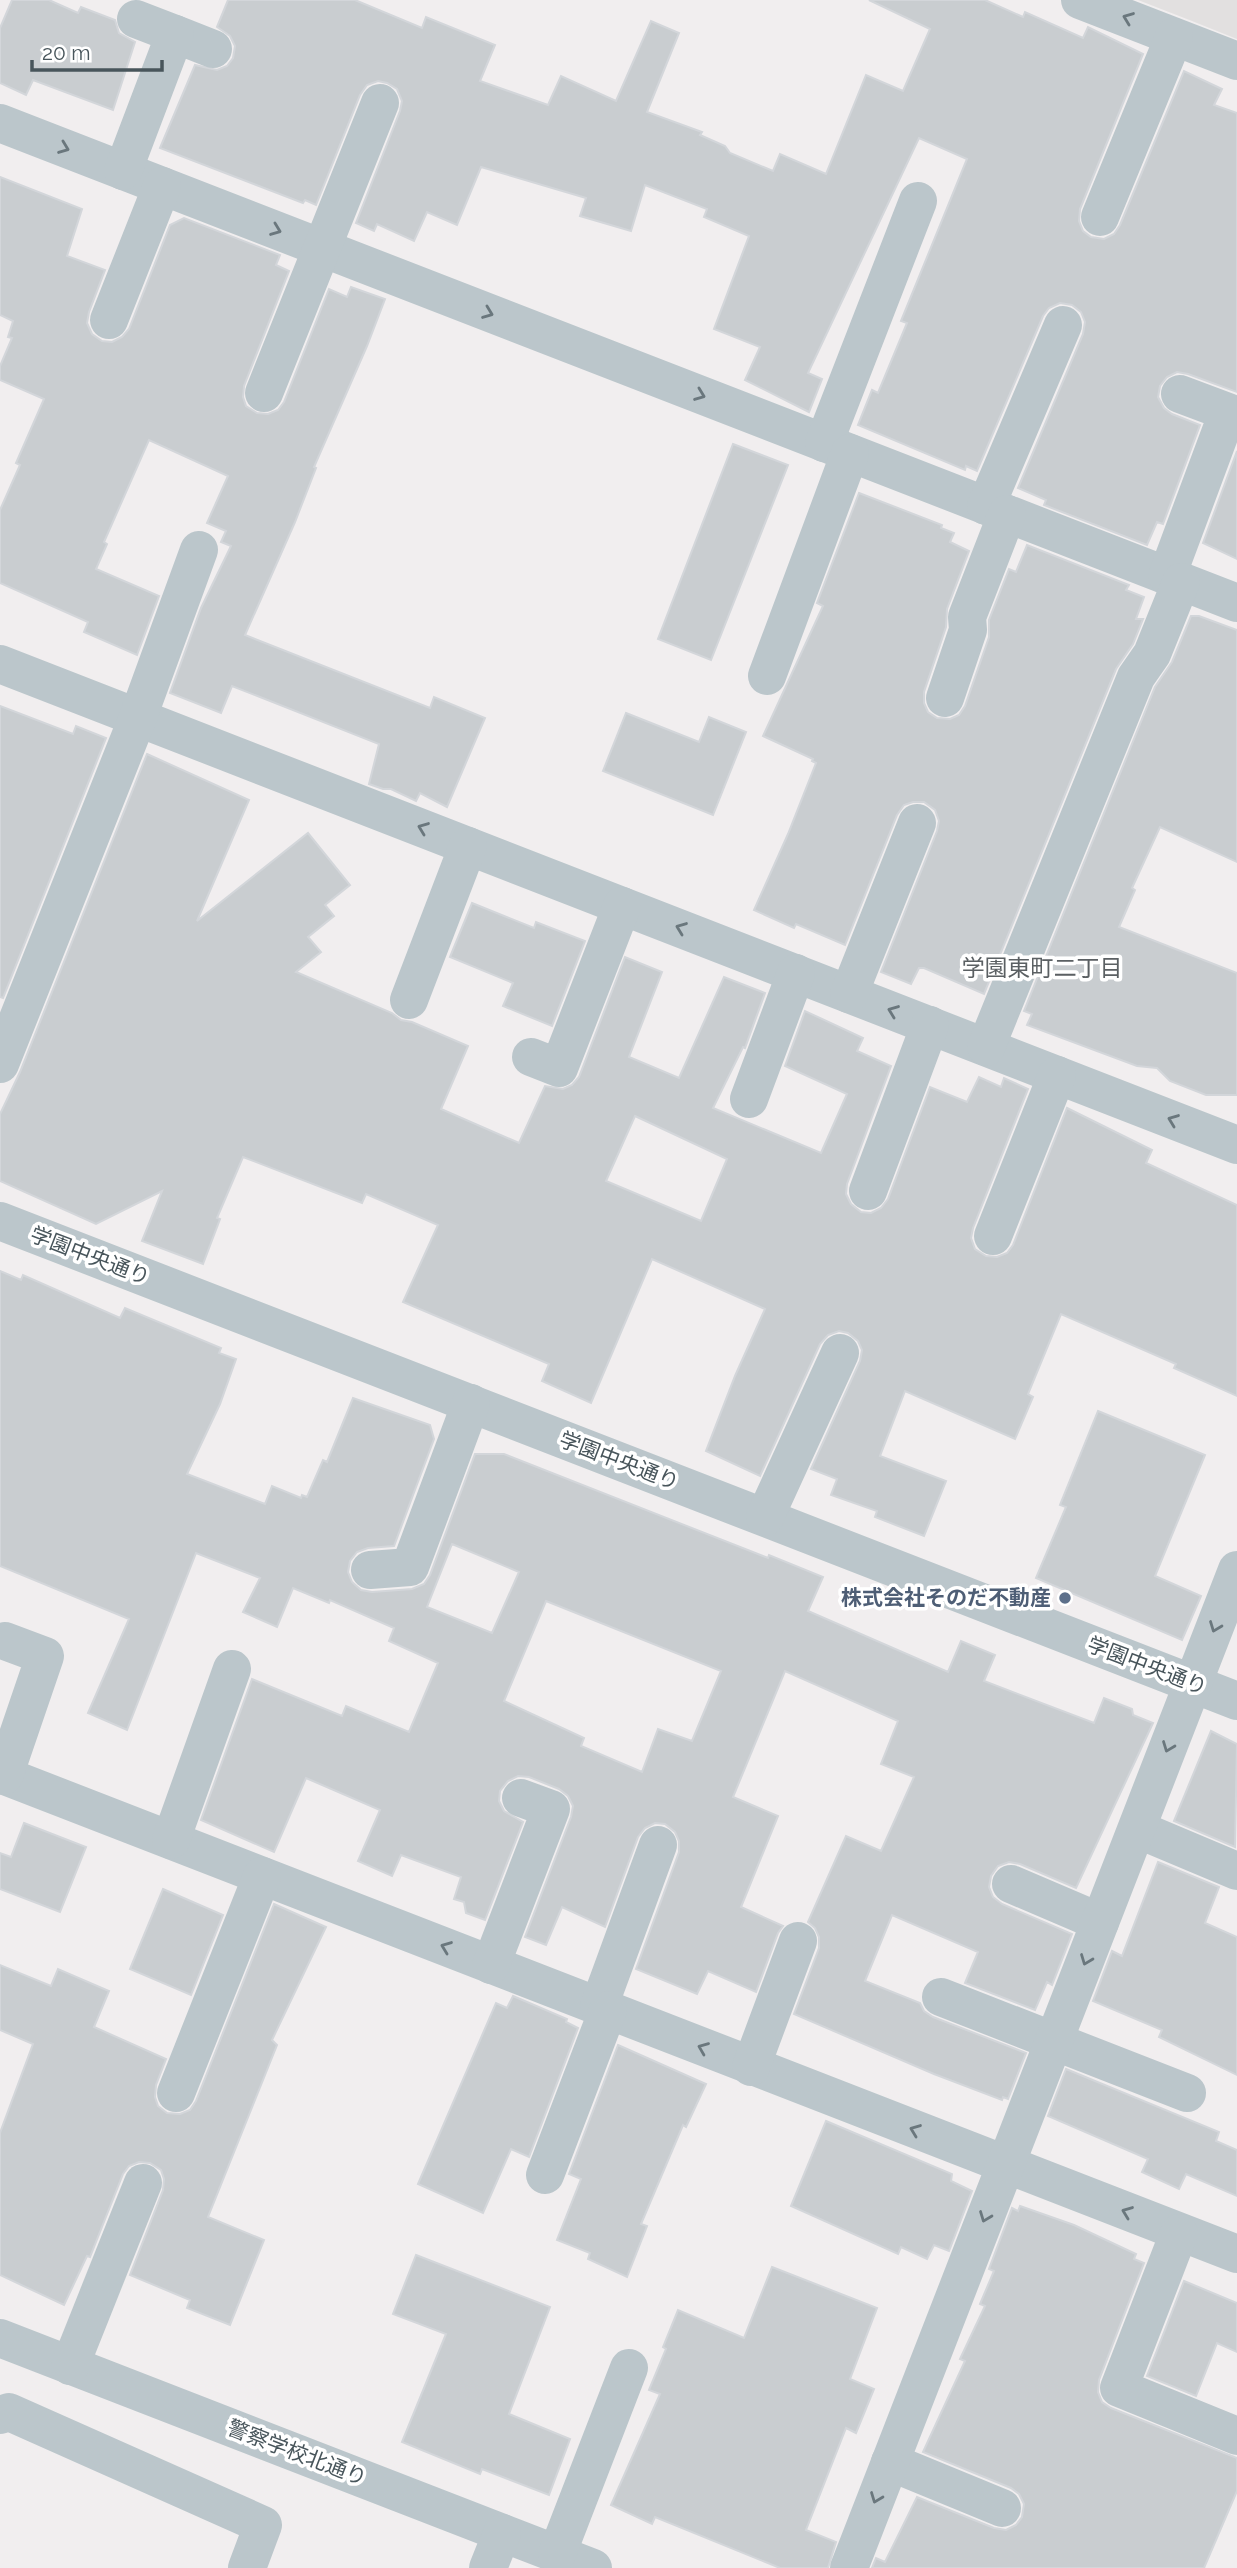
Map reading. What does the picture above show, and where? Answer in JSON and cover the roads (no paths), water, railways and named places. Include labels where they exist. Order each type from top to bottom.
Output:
[{"type":"street","points":[[1080,0],[1237,61]]},
{"type":"street","points":[[136,19],[213,49]]},
{"type":"street","points":[[123,171],[175,34]]},
{"type":"street","points":[[1100,217],[1174,37]]},
{"type":"street","points":[[264,393],[380,103]]},
{"type":"street","points":[[0,123],[1237,603]]},
{"type":"street","points":[[109,320],[162,186]]},
{"type":"street","points":[[767,676],[837,448],[918,201]]},
{"type":"street","points":[[945,698],[968,630],[967,617],[997,510],[1063,326]]},
{"type":"street","points":[[986,1047],[1136,677],[1153,654],[1174,579],[1228,412],[1180,394]]},
{"type":"street","points":[[0,1064],[138,717],[199,550]]},
{"type":"street","points":[[0,664],[1237,1145]]},
{"type":"street","points":[[849,994],[917,823]]},
{"type":"street","points":[[409,1000],[468,846]]},
{"type":"street","points":[[531,1057],[559,1068],[622,905]]},
{"type":"street","points":[[749,1099],[796,973]]},
{"type":"street","points":[[868,1191],[930,1025]]},
{"type":"street","points":[[993,1236],[1058,1075]]},
{"type":"street","name":"学園中央通り","points":[[0,1221],[1237,1701]]},
{"type":"street","points":[[765,1517],[840,1353]]},
{"type":"street","points":[[370,1570],[410,1567],[471,1403]]},
{"type":"street","points":[[849,2568],[1237,1570]]},
{"type":"street","points":[[5,1641],[45,1656],[2,1775],[1237,2254]]},
{"type":"street","points":[[171,1840],[232,1669]]},
{"type":"street","points":[[491,1965],[551,1809],[521,1798]]},
{"type":"street","points":[[1136,1829],[1237,1871]]},
{"type":"street","points":[[545,2175],[658,1845]]},
{"type":"street","points":[[176,2093],[262,1876]]},
{"type":"street","points":[[1011,1884],[1100,1922]]},
{"type":"street","points":[[751,2067],[798,1941]]},
{"type":"street","points":[[941,1997],[1187,2093]]},
{"type":"street","points":[[70,2366],[143,2183]]},
{"type":"street","points":[[1179,2232],[1119,2388],[1237,2436]]},
{"type":"street","name":"警察学校北通り","points":[[0,2338],[593,2568]]},
{"type":"street","points":[[557,2554],[629,2368]]},
{"type":"street","points":[[0,2415],[9,2412],[263,2525],[247,2568]]},
{"type":"street","points":[[890,2462],[1002,2508]]},
{"type":"street","points":[[488,2568],[502,2533]]},
{"type":"place","name":"株式会社そのだ不動産","points":[[1065,1598]]},
{"type":"district","name":"学園東町二丁目","points":[[1042,968]]}]
